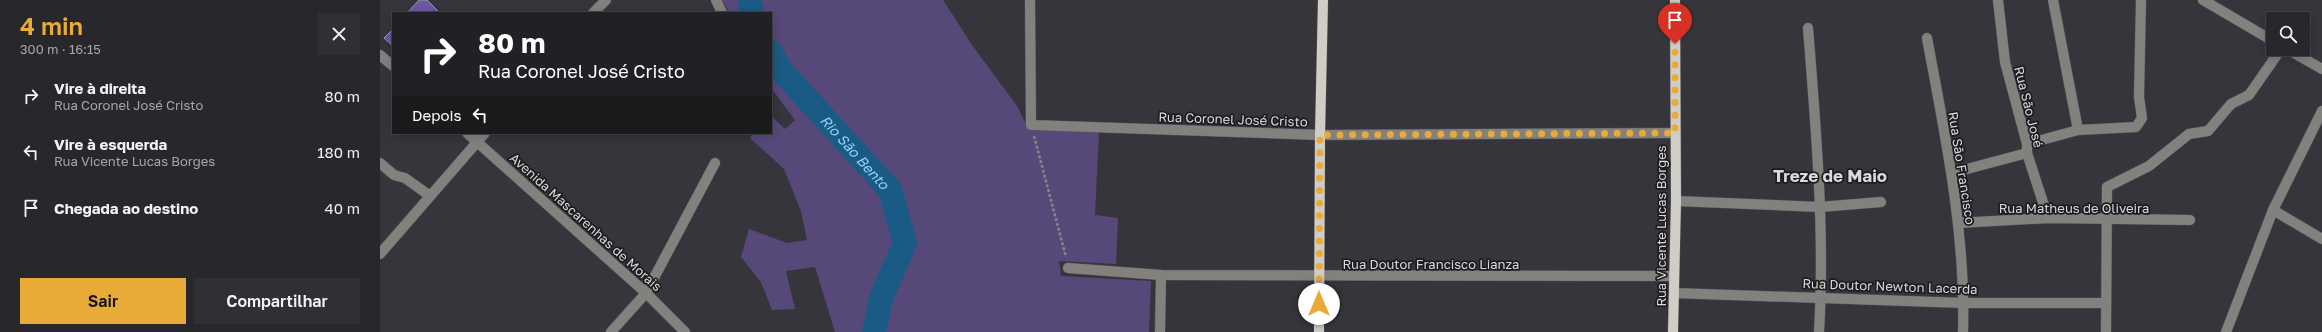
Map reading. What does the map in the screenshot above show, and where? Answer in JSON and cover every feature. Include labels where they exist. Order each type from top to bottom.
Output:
[{"type":"main road","points":[[1319,332],[1320,135],[1323,0]]},
{"type":"main road","name":"Rua Vicente Lucas Borges","points":[[1673,332],[1673,276],[1676,201],[1675,0]]},
{"type":"street","points":[[594,12],[606,0]]},
{"type":"street","points":[[716,0],[722,12]]},
{"type":"street","points":[[1030,0],[1031,125]]},
{"type":"street","name":"Rua São José","points":[[1998,0],[2005,62],[2027,149],[2048,218]]},
{"type":"street","points":[[2053,0],[2078,130]]},
{"type":"street","points":[[1952,173],[2027,149],[2078,130],[2136,127],[2142,118],[2139,97],[2141,0]]},
{"type":"street","points":[[2204,0],[2266,37]]},
{"type":"street","points":[[1808,28],[1820,207],[1821,296],[1819,332]]},
{"type":"street","name":"Rua São Francisco","points":[[1927,38],[1952,173],[1958,223],[1964,303],[1963,332]]},
{"type":"street","points":[[380,55],[392,65]]},
{"type":"street","points":[[2106,332],[2107,187],[2149,166],[2189,134],[2208,131],[2231,104],[2249,95],[2276,56]]},
{"type":"street","points":[[2299,56],[2322,69]]},
{"type":"street","points":[[2226,332],[2273,210],[2322,110]]},
{"type":"street","name":"Rua Coronel José Cristo","points":[[1031,125],[1320,135],[1675,133]]},
{"type":"street","name":"Avenida Mascarenhas de Morais","points":[[468,134],[646,293],[685,332]]},
{"type":"street","points":[[380,254],[484,134]]},
{"type":"street","points":[[611,332],[646,293],[715,162]]},
{"type":"street","points":[[380,163],[394,175],[405,178],[430,196]]},
{"type":"street","points":[[1676,201],[1820,207],[1881,202]]},
{"type":"street","points":[[2273,210],[2322,239]]},
{"type":"street","name":"Rua Matheus de Oliveira","points":[[1958,223],[2048,218],[2190,220]]},
{"type":"street","name":"Rua Doutor Francisco Lianza","points":[[1068,268],[1161,274],[1319,277],[1673,276]]},
{"type":"street","points":[[1160,332],[1161,274]]},
{"type":"street","name":"Rua Doutor Newton Lacerda","points":[[1674,293],[1821,296],[1964,303],[2106,303]]},
{"type":"path","points":[[1031,125],[1068,268]]},
{"type":"shaded area","points":[[722,0],[943,0],[972,45],[1017,106],[1027,126],[1099,130],[1095,215],[1118,218],[1116,264],[1059,261],[1061,276],[1151,281],[1149,332],[835,332],[815,267],[786,271],[795,309],[772,310],[761,282],[741,257],[749,229],[787,243],[807,240],[801,211],[784,169],[750,138],[752,134],[772,134],[772,117],[785,129],[795,120],[772,89],[772,12],[728,12]]},
{"type":"building","points":[[419,0],[427,0],[439,12],[408,12]]},
{"type":"building","points":[[392,30],[392,45],[384,38]]},
{"type":"waterway","name":"Rio São Bento","points":[[750,0],[751,12]]},
{"type":"waterway","name":"Rio São Bento","points":[[772,54],[781,70],[890,190],[905,243],[881,298],[874,332]]},
{"type":"district","name":"Treze de Maio","points":[[1830,175]]},
{"type":"route","points":[[1319,304],[1320,135],[1675,133],[1675,44]]}]
